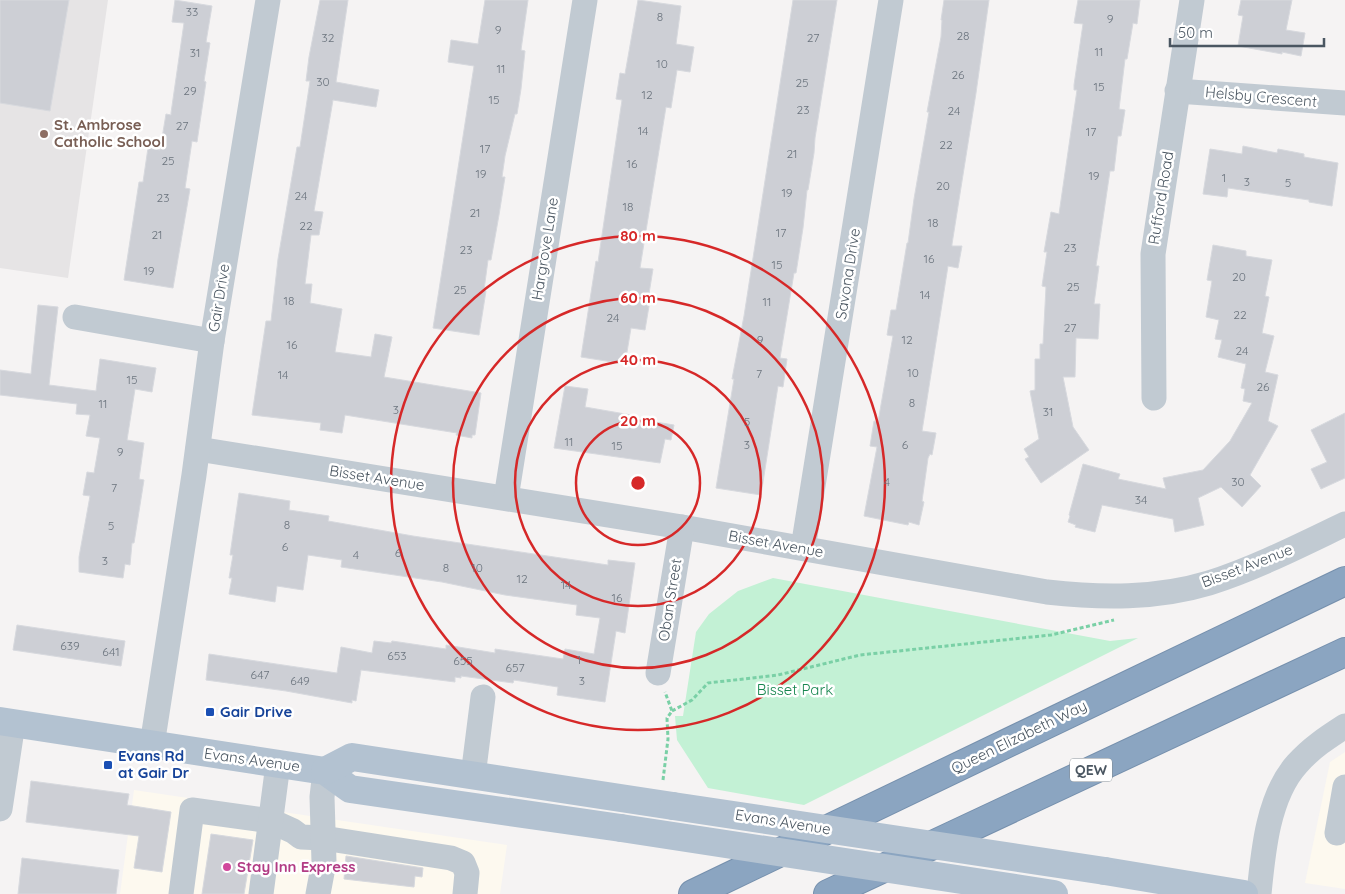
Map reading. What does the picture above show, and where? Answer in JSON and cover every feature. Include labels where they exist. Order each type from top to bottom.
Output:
[{"type":"highway","name":"Queen Elizabeth Way","points":[[693,894],[1345,581]]},
{"type":"highway","name":"QEW","points":[[833,892],[1345,652]]},
{"type":"highway","points":[[677,894],[721,880]]},
{"type":"main road","name":"Evans Avenue","points":[[6,722],[325,771],[350,789],[1054,894]]},
{"type":"main road","name":"Evans Avenue","points":[[325,771],[352,757],[473,776],[667,797],[1244,894]]},
{"type":"street","name":"Gair Drive","points":[[152,745],[198,449],[212,341],[268,0]]},
{"type":"street","name":"Hargrove Lane","points":[[506,498],[584,0]]},
{"type":"street","name":"Savona Drive","points":[[803,548],[891,0]]},
{"type":"street","name":"Rufford Road","points":[[1154,398],[1153,254],[1192,0]]},
{"type":"street","name":"Helsby Crescent","points":[[1177,90],[1345,103]]},
{"type":"street","points":[[75,317],[212,341]]},
{"type":"street","name":"Bisset Avenue","points":[[198,449],[682,527],[1047,592],[1090,596],[1135,596],[1209,583],[1261,563],[1345,524]]},
{"type":"street","name":"Oban Street","points":[[658,673],[682,527]]},
{"type":"street","points":[[473,776],[483,697]]},
{"type":"street","points":[[0,809],[6,722]]},
{"type":"street","points":[[1259,894],[1261,871],[1272,816],[1283,784],[1296,764],[1312,749],[1328,736],[1345,726]]},
{"type":"street","points":[[261,894],[278,764]]},
{"type":"street","points":[[318,894],[324,862],[322,797],[325,771]]},
{"type":"street","points":[[1337,832],[1345,787]]},
{"type":"street","points":[[181,894],[192,810],[271,822],[293,831],[301,837],[323,838],[457,861],[463,863],[466,873],[465,893]]},
{"type":"path","points":[[667,797],[667,718],[672,711],[692,700],[708,683],[778,675],[860,655],[1051,635],[1118,619]]},
{"type":"path","points":[[658,673],[672,711]]},
{"type":"shaded area","name":"St. Ambrose Catholic School","points":[[0,0],[108,0],[68,278],[0,268]]},
{"type":"shaded area","points":[[1345,752],[1345,889],[1305,883],[1330,762]]},
{"type":"shaded area","points":[[134,790],[507,845],[500,894],[120,894]]},
{"type":"green space","name":"Bisset Park","points":[[773,578],[1110,641],[1138,638],[804,805],[708,788],[677,740],[675,716],[683,716],[696,632],[709,614],[738,591]]},
{"type":"building","points":[[0,0],[69,0],[50,111],[0,103]]},
{"type":"building","points":[[175,0],[212,6],[206,42],[210,43],[204,81],[206,82],[197,142],[192,141],[185,188],[190,189],[173,288],[124,280],[139,182],[143,182],[148,148],[160,150],[166,114],[171,115],[184,23],[172,22]]},
{"type":"building","points":[[320,0],[348,0],[336,82],[379,90],[376,107],[333,100],[314,211],[323,212],[319,235],[311,235],[305,284],[312,284],[310,303],[342,309],[335,352],[371,357],[375,334],[392,337],[384,377],[481,393],[475,435],[472,435],[472,438],[456,435],[457,433],[345,415],[342,433],[320,430],[321,423],[252,415],[266,321],[271,321],[278,259],[297,147],[300,147],[310,81],[306,81],[309,57]]},
{"type":"building","points":[[485,0],[528,0],[521,50],[525,51],[521,89],[517,114],[515,114],[505,156],[502,177],[505,177],[491,260],[488,260],[484,290],[486,291],[479,335],[433,328],[474,66],[448,62],[451,40],[478,44]]},
{"type":"building","points":[[638,0],[681,6],[676,44],[694,47],[690,72],[677,70],[671,108],[666,107],[640,268],[653,269],[647,306],[649,306],[645,330],[631,328],[625,364],[581,357],[596,261],[598,262],[622,100],[616,99],[620,73],[625,74]]},
{"type":"building","points":[[793,0],[837,0],[796,273],[794,273],[780,358],[787,359],[783,387],[778,386],[761,495],[716,488]]},
{"type":"building","points":[[944,0],[989,0],[952,244],[952,246],[962,246],[958,268],[948,266],[922,431],[936,433],[932,455],[930,454],[928,458],[922,501],[924,502],[919,525],[909,522],[908,525],[864,516],[877,447],[870,446],[874,421],[878,422],[893,336],[887,335],[891,310],[896,310],[908,243],[929,112],[927,112],[941,37]]},
{"type":"building","points":[[1078,0],[1140,0],[1137,24],[1133,23],[1127,59],[1125,59],[1119,109],[1125,110],[1121,136],[1118,136],[1114,171],[1110,171],[1096,266],[1099,266],[1094,304],[1100,304],[1098,339],[1076,338],[1075,377],[1063,377],[1073,427],[1089,450],[1041,483],[1025,459],[1029,457],[1024,449],[1039,439],[1030,391],[1035,390],[1035,359],[1040,359],[1040,344],[1043,344],[1046,287],[1042,286],[1047,252],[1044,252],[1051,212],[1059,214],[1077,90],[1074,90],[1074,85],[1083,24],[1074,23]]},
{"type":"building","points":[[1241,0],[1292,0],[1286,30],[1305,33],[1301,56],[1238,46],[1243,16],[1238,15]]},
{"type":"building","points":[[1243,146],[1277,153],[1278,149],[1304,154],[1304,157],[1338,163],[1332,206],[1309,202],[1309,200],[1228,188],[1227,197],[1203,194],[1210,149],[1242,154]]},
{"type":"building","points":[[1213,245],[1246,251],[1246,256],[1272,260],[1265,296],[1269,297],[1262,333],[1274,336],[1265,372],[1278,375],[1268,421],[1278,426],[1250,475],[1261,486],[1242,507],[1221,487],[1198,498],[1204,525],[1175,532],[1173,519],[1102,505],[1095,532],[1075,527],[1076,525],[1068,522],[1083,464],[1120,474],[1118,479],[1166,489],[1163,478],[1203,470],[1230,441],[1252,403],[1243,401],[1245,389],[1241,388],[1246,364],[1218,357],[1222,340],[1215,339],[1219,320],[1206,317],[1212,281],[1207,280]]},
{"type":"building","points":[[38,305],[58,307],[49,385],[96,391],[100,359],[156,368],[152,392],[135,389],[127,440],[144,443],[139,479],[144,480],[134,543],[132,543],[130,565],[125,564],[123,578],[79,572],[79,557],[90,496],[83,495],[87,472],[94,473],[100,438],[86,436],[90,415],[76,414],[77,404],[0,395],[0,370],[31,374]]},
{"type":"building","points":[[565,386],[588,389],[585,407],[631,415],[631,418],[674,425],[671,440],[665,439],[660,463],[554,448]]},
{"type":"building","points":[[1345,413],[1345,478],[1321,489],[1311,469],[1327,462],[1311,430]]},
{"type":"building","points":[[239,493],[290,501],[289,510],[329,516],[328,521],[413,536],[608,565],[608,560],[635,563],[625,633],[616,631],[605,702],[557,695],[558,687],[514,680],[513,683],[461,676],[461,678],[455,677],[455,682],[361,670],[356,701],[352,700],[352,703],[286,691],[206,680],[209,654],[337,673],[341,647],[372,653],[374,641],[391,643],[392,641],[446,649],[446,645],[495,653],[495,649],[563,659],[565,649],[594,654],[600,618],[576,615],[577,605],[505,595],[442,582],[341,567],[342,560],[308,555],[303,590],[277,586],[275,602],[229,594],[232,578],[229,578],[233,555],[230,555]]},
{"type":"building","points":[[17,625],[125,641],[121,666],[13,650]]},
{"type":"building","points":[[31,781],[129,794],[127,805],[171,812],[162,872],[134,868],[139,836],[26,822]]},
{"type":"building","name":"Stay Inn Express","points":[[211,834],[253,840],[244,894],[202,894]]},
{"type":"building","points":[[346,856],[423,868],[422,877],[415,876],[414,887],[344,879]]},
{"type":"building","points":[[22,858],[119,870],[116,894],[18,894]]},
{"type":"place","name":"St. Ambrose Catholic School","points":[[44,134]]},
{"type":"place","name":"Gair Drive","points":[[210,712]]},
{"type":"place","name":"Evans Rd at Gair Dr","points":[[108,765]]},
{"type":"place","name":"Stay Inn Express","points":[[227,867]]}]
